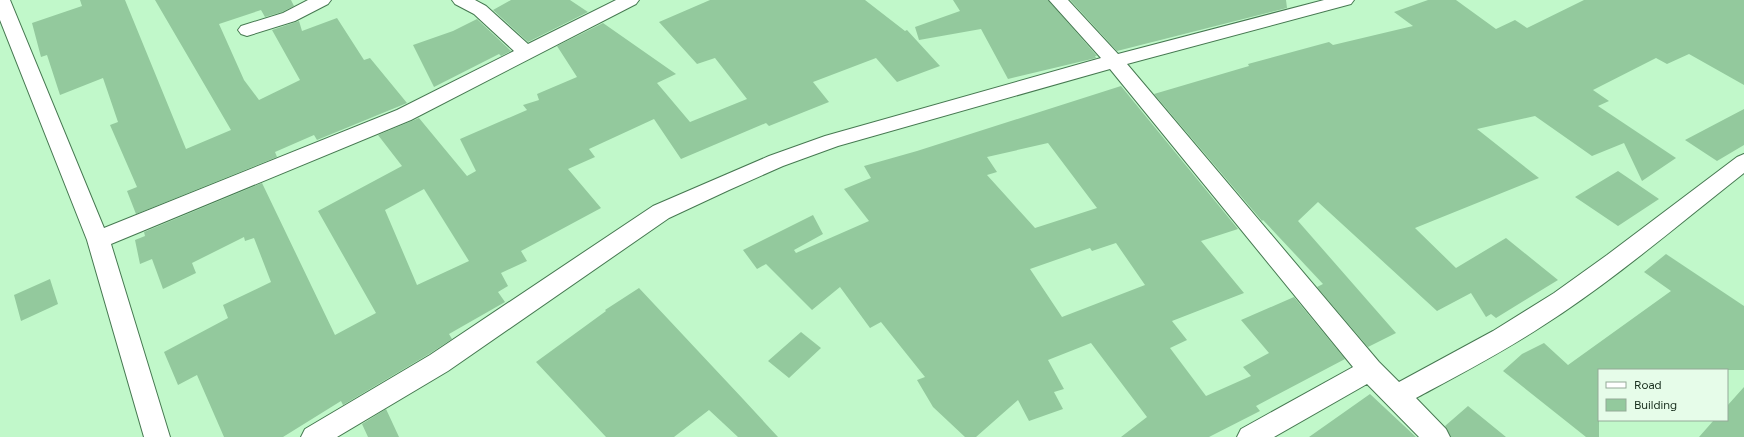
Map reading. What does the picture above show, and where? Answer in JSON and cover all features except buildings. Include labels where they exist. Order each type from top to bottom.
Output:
[{"type":"street","points":[[1,0],[98,240],[157,437]]},
{"type":"street","points":[[248,30],[290,17],[322,0]]},
{"type":"street","points":[[461,0],[480,10],[527,53]]},
{"type":"street","points":[[98,240],[404,115],[630,0]]},
{"type":"street","points":[[1058,0],[1114,61],[1370,370],[1437,437]]},
{"type":"street","points":[[314,437],[439,364],[661,212],[721,184],[776,161],[832,141],[1114,61],[1345,0]]},
{"type":"street","points":[[1396,396],[1536,318],[1599,274],[1744,162]]},
{"type":"street","points":[[1250,437],[1370,370]]}]
